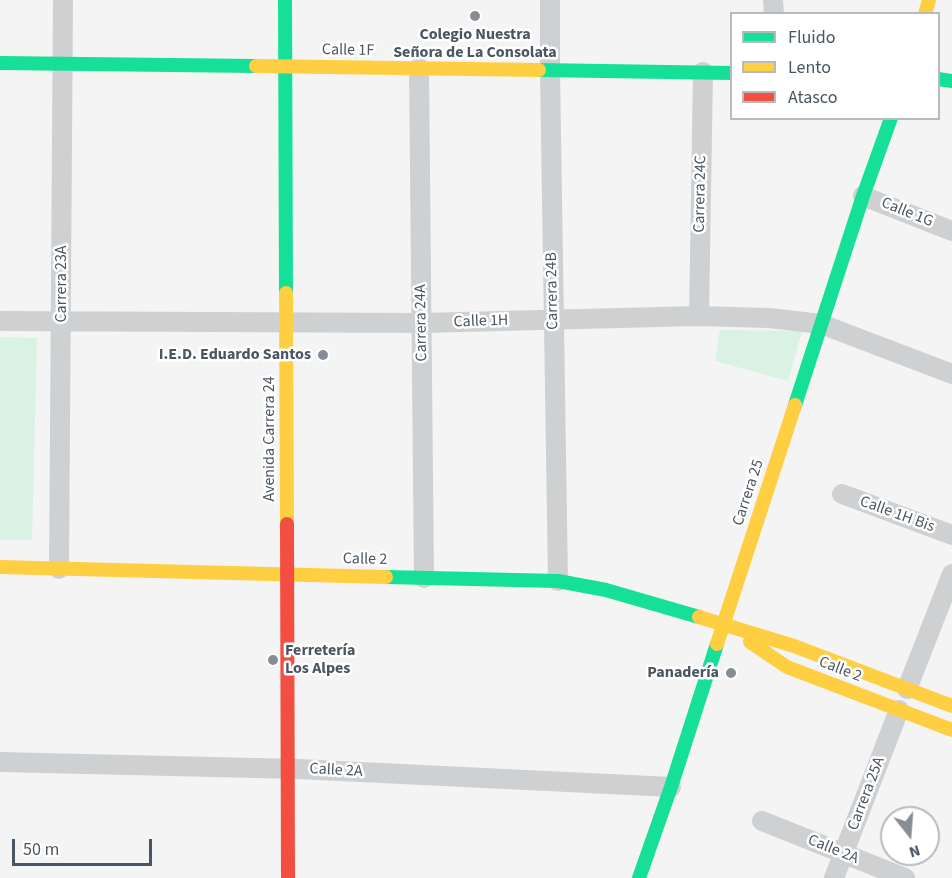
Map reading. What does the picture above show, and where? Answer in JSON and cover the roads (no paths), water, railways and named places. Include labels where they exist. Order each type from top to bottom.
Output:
[{"type":"street","name":"Carrera 23A","points":[[59,569],[63,0]]},
{"type":"street","name":"Avenida Carrera 24","points":[[285,0],[288,878]]},
{"type":"street","name":"Carrera 24B","points":[[550,0],[558,581]]},
{"type":"street","name":"Calle 1F","points":[[0,63],[730,73]]},
{"type":"street","name":"Carrera 24A","points":[[419,68],[424,578]]},
{"type":"street","name":"Carrera 24C","points":[[699,316],[703,72]]},
{"type":"street","name":"Carrera 25","points":[[639,878],[671,787],[863,196],[890,120]]},
{"type":"street","name":"Calle 1G","points":[[863,196],[952,231]]},
{"type":"street","name":"Calle 1H","points":[[0,321],[286,324],[699,316],[769,318],[822,324],[952,374]]},
{"type":"street","name":"Calle 1H Bis","points":[[842,494],[952,535]]},
{"type":"street","name":"Calle 2","points":[[0,567],[558,581],[606,590],[794,646],[952,706]]},
{"type":"street","points":[[907,689],[952,574]]},
{"type":"street","name":"Calle 2","points":[[724,624],[787,667],[952,730]]},
{"type":"street","name":"Carrera 25A","points":[[834,878],[899,710]]},
{"type":"street","name":"Calle 2A","points":[[0,762],[288,769],[671,787]]},
{"type":"street","name":"Calle 2A","points":[[762,821],[905,878]]},
{"type":"place","name":"Colegio Nuestra Señora de La Consolata","points":[[475,16]]},
{"type":"place","name":"I.E.D. Eduardo Santos","points":[[323,355]]},
{"type":"place","name":"Ferretería Los Alpes","points":[[273,660]]},
{"type":"place","name":"Panadería","points":[[731,673]]}]
